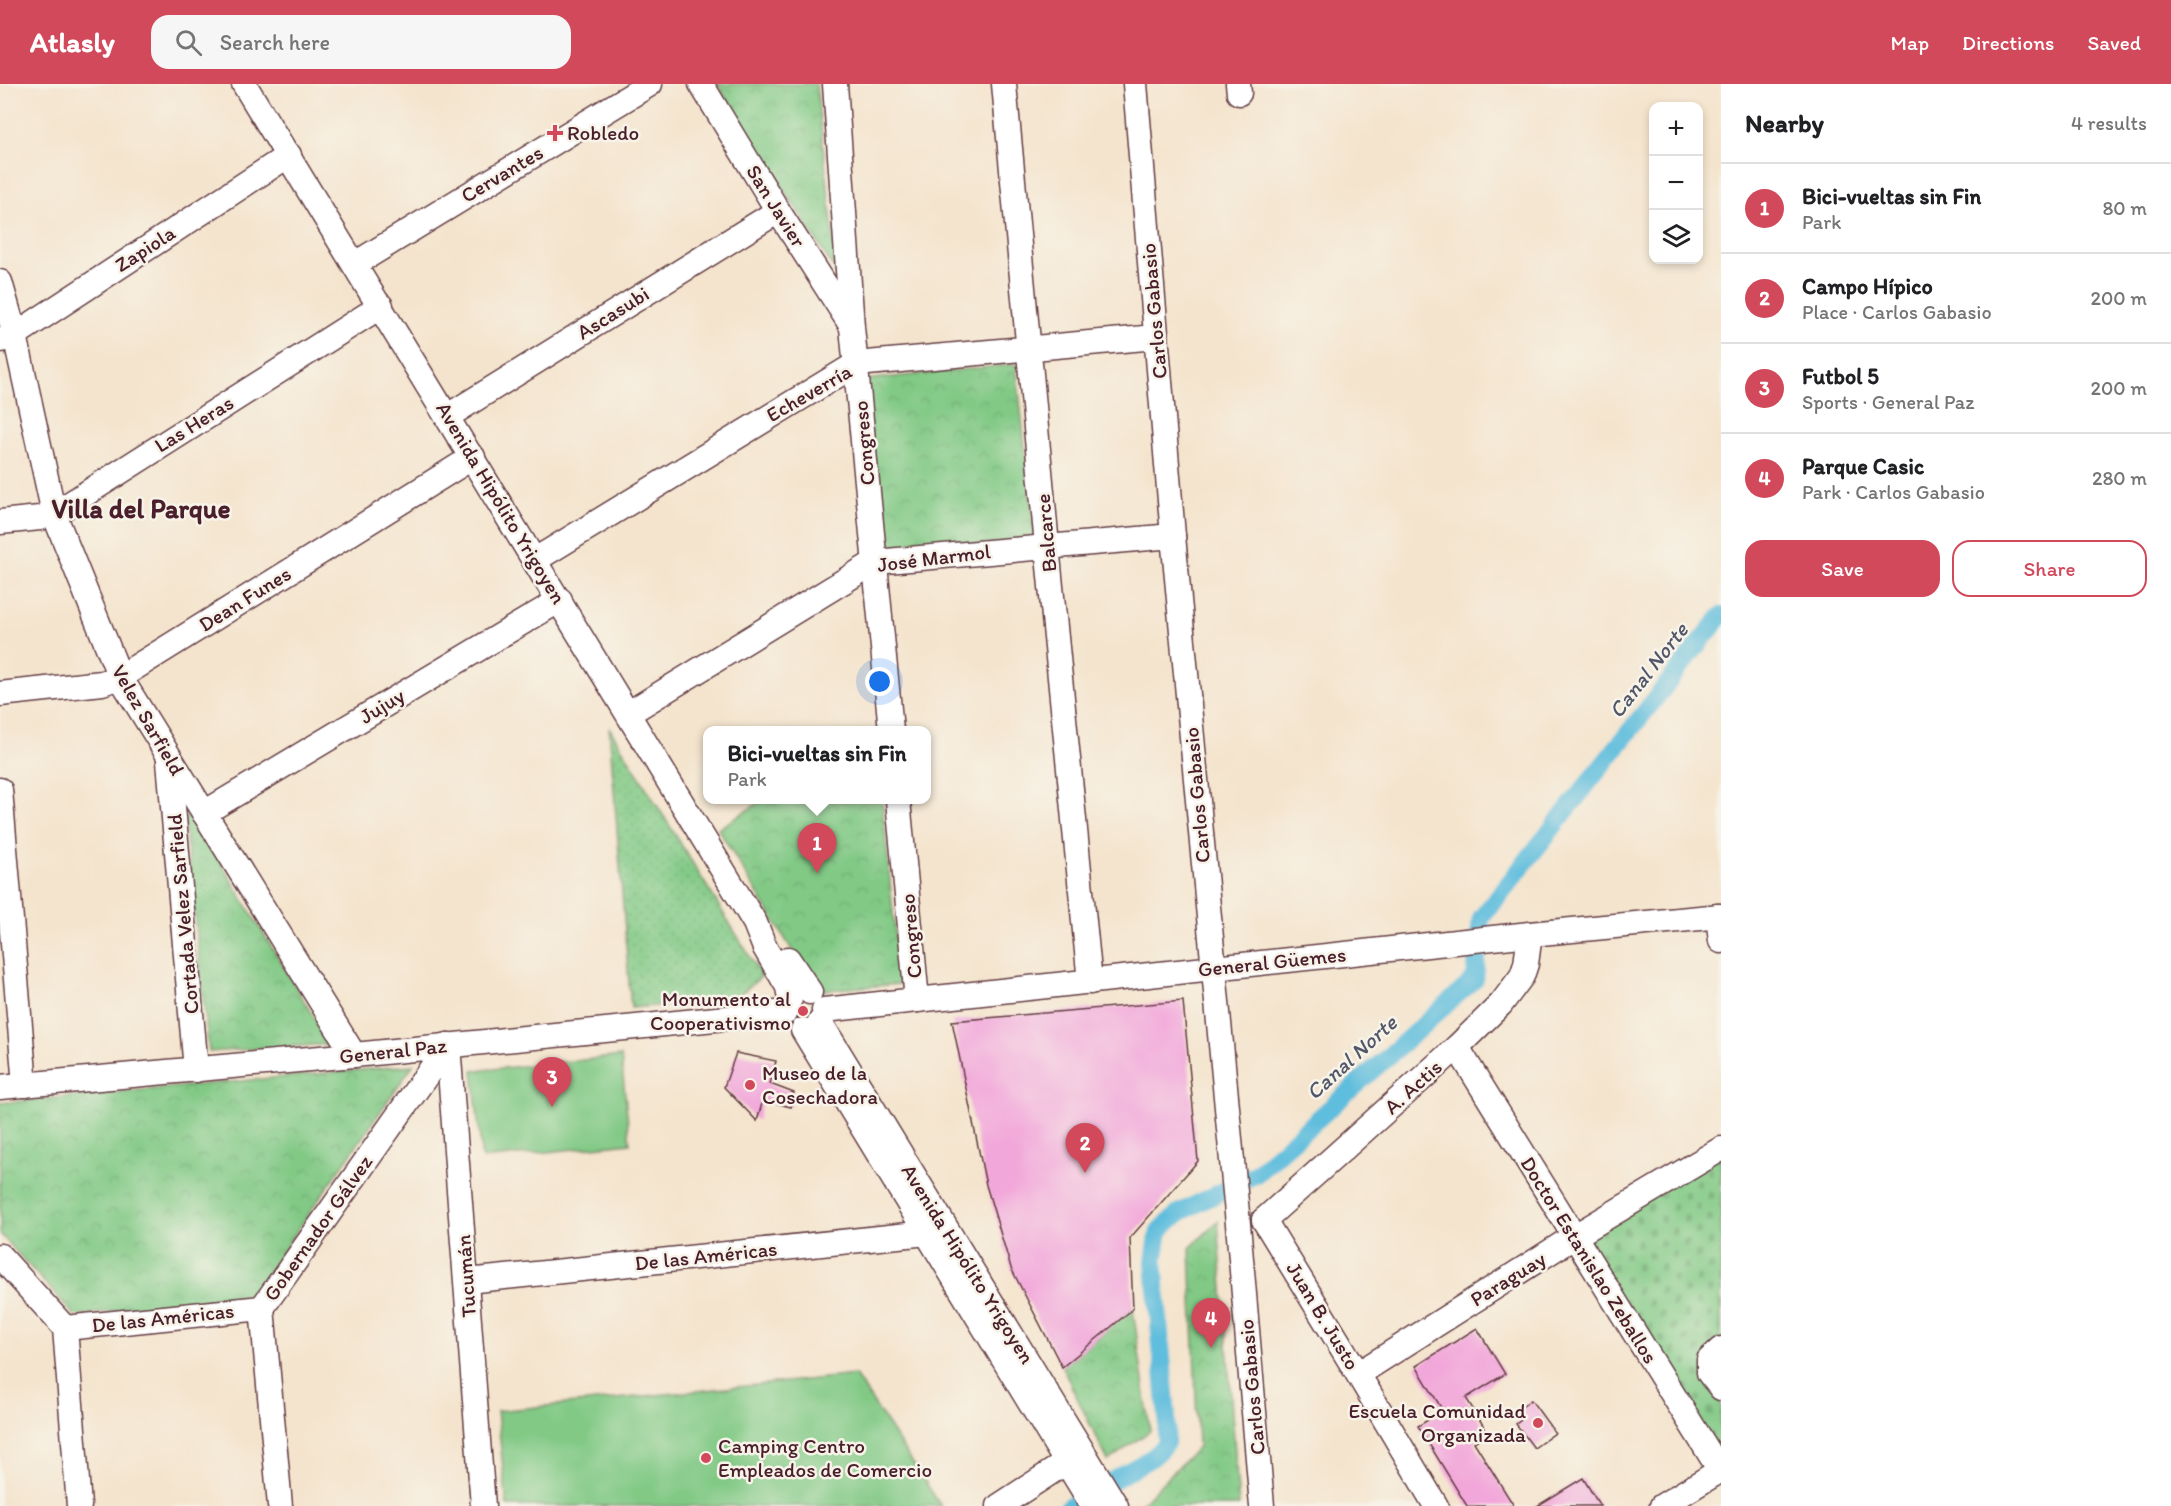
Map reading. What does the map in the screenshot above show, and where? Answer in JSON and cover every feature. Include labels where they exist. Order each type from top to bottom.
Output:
[{"type":"street","name":"Avenida Hipólito Yrigoyen","points":[[244,84],[561,600],[755,922],[776,938],[798,976],[805,1011],[1080,1466],[1108,1505]]},
{"type":"street","name":"Cervantes","points":[[355,264],[650,84]]},
{"type":"street","name":"San Javier","points":[[700,84],[852,327]]},
{"type":"street","name":"Congreso","points":[[835,84],[852,327],[891,726]]},
{"type":"street","name":"Balcarce","points":[[1004,84],[1090,982]]},
{"type":"street","name":"Carlos Gabasio","points":[[1135,84],[1173,536],[1238,1218],[1262,1506]]},
{"type":"street","name":"Zapiola","points":[[8,337],[289,155]]},
{"type":"street","name":"Ascasubi","points":[[448,416],[778,211]]},
{"type":"street","name":"Velez Sarfield","points":[[0,282],[8,337],[54,513],[120,677],[354,1055]]},
{"type":"street","name":"Las Heras","points":[[0,522],[40,518],[54,513],[381,306]]},
{"type":"street","name":"Echeverría","points":[[535,560],[856,364],[1156,337]]},
{"type":"street","name":"Dean Funes","points":[[0,694],[102,683],[120,677],[473,457]]},
{"type":"street","name":"José Marmol","points":[[628,713],[875,561],[1173,536]]},
{"type":"street","name":"Jujuy","points":[[204,813],[561,600]]},
{"type":"street","name":"Cortada Velez Sarfield","points":[[169,758],[196,1070]]},
{"type":"street","points":[[0,790],[25,1085]]},
{"type":"street","name":"Congreso","points":[[898,804],[917,1000]]},
{"type":"street","name":"General Güemes","points":[[805,1011],[1719,916]]},
{"type":"street","points":[[1719,916],[1721,941]]},
{"type":"street","name":"A. Actis","points":[[1264,1220],[1457,1047],[1501,1004],[1522,976],[1530,934]]},
{"type":"street","name":"General Paz","points":[[0,1087],[805,1011]]},
{"type":"street","name":"Tucumán","points":[[448,1045],[483,1506]]},
{"type":"street","name":"Gobernador Gálvez","points":[[280,1506],[262,1308],[448,1045]]},
{"type":"street","name":"Doctor Estanislao Zeballos","points":[[1457,1047],[1721,1471]]},
{"type":"street","name":"Paraguay","points":[[1358,1374],[1575,1236],[1721,1149]]},
{"type":"street","points":[[1238,1218],[1264,1220]]},
{"type":"street","name":"Juan B. Justo","points":[[1264,1220],[1436,1506]]},
{"type":"street","name":"De las Américas","points":[[467,1281],[935,1228]]},
{"type":"street","points":[[0,1256],[65,1328],[79,1506]]},
{"type":"street","name":"De las Américas","points":[[65,1328],[262,1308]]},
{"type":"street","points":[[1721,1349],[1709,1360],[1709,1373],[1721,1388]]},
{"type":"street","points":[[999,1506],[1080,1466]]},
{"type":"street","points":[[1662,1506],[1721,1471]]},
{"type":"green space","points":[[717,84],[816,84],[838,275]]},
{"type":"green space","points":[[1016,364],[1035,539],[885,555],[865,380]]},
{"type":"green space","points":[[609,727],[762,976],[733,1000],[631,1008]]},
{"type":"green space","points":[[757,804],[882,804],[900,984],[817,991],[718,829]]},
{"type":"green space","points":[[191,813],[330,1044],[209,1052],[184,818]]},
{"type":"green space","points":[[621,1056],[630,1143],[482,1159],[473,1071]]},
{"type":"green space","points":[[413,1065],[252,1295],[75,1316],[0,1234],[0,1103]]},
{"type":"green space","points":[[1721,1149],[1721,1470],[1575,1236]]},
{"type":"green space","points":[[1218,1221],[1239,1506],[1139,1506],[1198,1447],[1190,1248]]},
{"type":"green space","points":[[1133,1309],[1150,1431],[1108,1461],[1062,1367]]},
{"type":"green space","name":"Camping Centro Empleados de Comercio","points":[[855,1375],[941,1506],[507,1506],[497,1411]]},
{"type":"building","points":[[1183,1001],[1198,1161],[1130,1238],[1133,1309],[1062,1367],[1011,1268],[986,1185],[952,1021]]},
{"type":"building","name":"Museo de la Cosechadora","points":[[736,1053],[776,1061],[770,1084],[794,1093],[791,1107],[763,1100],[757,1121],[724,1087]]},
{"type":"building","points":[[1477,1328],[1505,1374],[1466,1398],[1488,1433],[1474,1442],[1514,1506],[1467,1506],[1418,1426],[1443,1411],[1416,1366]]},
{"type":"building","points":[[1531,1400],[1555,1433],[1534,1448],[1516,1424],[1521,1420],[1515,1412]]},
{"type":"building","points":[[1583,1478],[1600,1506],[1537,1506]]},
{"type":"waterway","name":"Canal Norte","points":[[1069,1506],[1153,1457],[1166,1443],[1167,1417],[1154,1262],[1159,1231],[1179,1213],[1256,1174],[1475,979],[1481,918],[1721,616]]},
{"type":"place","name":"Robledo","points":[[555,133]]},
{"type":"place","name":"Bici-vueltas sin Fin","points":[[817,873]]},
{"type":"place","name":"Monumento al Cooperativismo","points":[[803,1011]]},
{"type":"place","name":"Museo de la Cosechadora","points":[[750,1085]]},
{"type":"place","name":"Futbol 5","points":[[552,1107]]},
{"type":"place","name":"Campo Hípico","points":[[1085,1173]]},
{"type":"place","name":"Parque Casic","points":[[1211,1348]]},
{"type":"place","name":"Escuela Comunidad Organizada","points":[[1538,1423]]},
{"type":"place","name":"Camping Centro Empleados de Comercio","points":[[706,1458]]},
{"type":"district","name":"Villa del Parque","points":[[141,509]]}]
